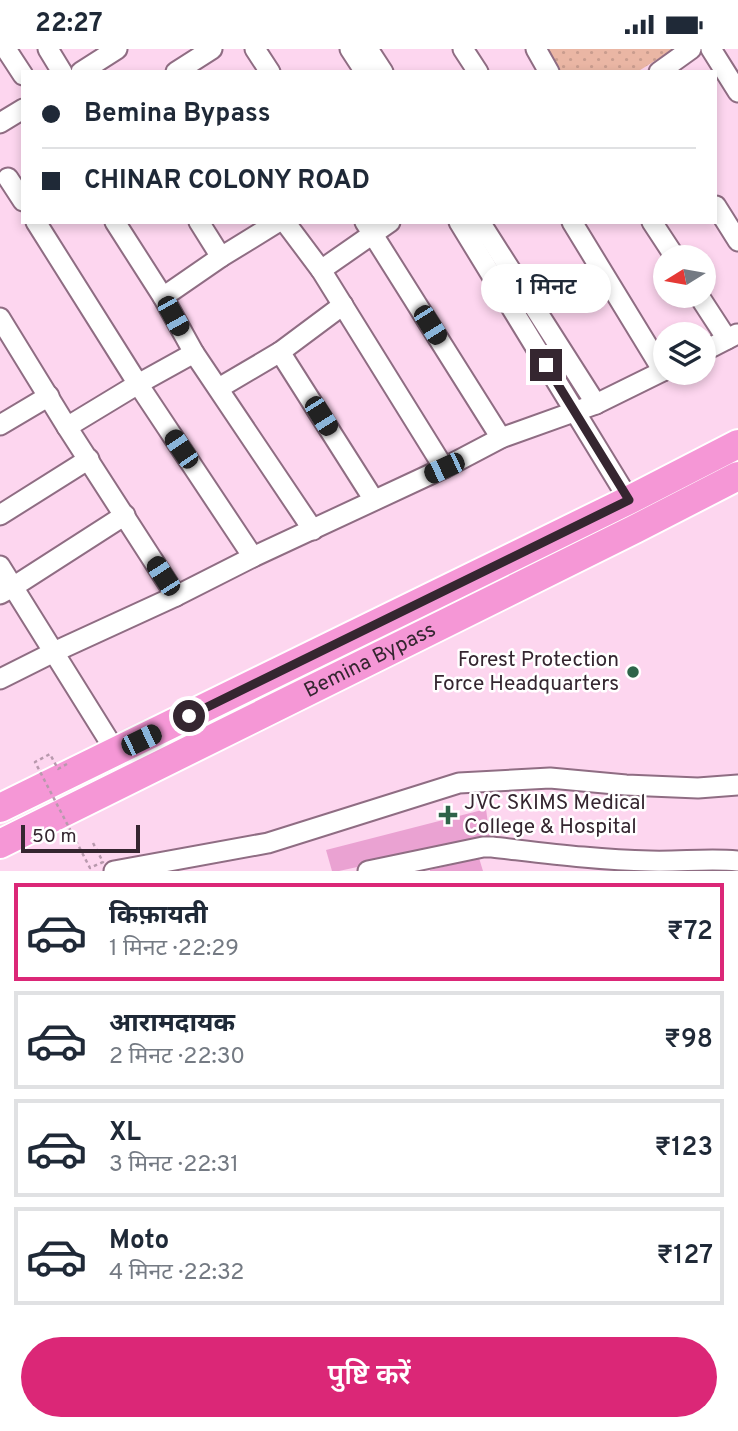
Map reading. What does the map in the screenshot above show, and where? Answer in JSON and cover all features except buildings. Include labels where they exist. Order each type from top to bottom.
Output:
[{"type":"highway","name":"Bemina Bypass","points":[[0,808],[738,444]]},
{"type":"highway","name":"Bemina Bypass","points":[[0,843],[738,476]]},
{"type":"street","points":[[6,49],[21,72]]},
{"type":"street","points":[[48,49],[61,70]]},
{"type":"street","points":[[83,70],[96,55],[117,49]]},
{"type":"street","points":[[180,70],[212,49]]},
{"type":"street","points":[[256,49],[269,70]]},
{"type":"street","points":[[351,49],[364,70]]},
{"type":"street","points":[[368,49],[382,70]]},
{"type":"street","points":[[463,49],[477,70]]},
{"type":"street","points":[[536,49],[548,70]]},
{"type":"street","points":[[662,70],[691,49]]},
{"type":"street","points":[[711,49],[738,92]]},
{"type":"street","points":[[0,123],[21,110]]},
{"type":"street","points":[[10,177],[21,197]]},
{"type":"street","points":[[717,208],[738,241]]},
{"type":"street","points":[[37,224],[138,384],[253,557]]},
{"type":"street","points":[[117,224],[194,353],[313,530]]},
{"type":"street","points":[[200,224],[221,257]]},
{"type":"street","points":[[163,297],[275,224]]},
{"type":"street","points":[[286,224],[321,270],[444,468]]},
{"type":"street","points":[[460,224],[629,500]]},
{"type":"street","points":[[481,224],[596,404]]},
{"type":"street","points":[[573,224],[653,353]]},
{"type":"street","points":[[653,224],[667,245]]},
{"type":"street","points":[[321,270],[369,228],[502,438]]},
{"type":"street","points":[[219,389],[280,352],[343,305]]},
{"type":"street","points":[[709,308],[732,337],[716,345]]},
{"type":"street","points":[[0,318],[6,343],[49,396],[176,596]]},
{"type":"street","points":[[280,352],[374,500]]},
{"type":"street","points":[[67,427],[194,353]]},
{"type":"street","points":[[0,679],[502,438],[596,404],[653,376]]},
{"type":"street","points":[[0,425],[49,396]]},
{"type":"street","points":[[0,516],[89,459]]},
{"type":"street","points":[[7,591],[125,515]]},
{"type":"street","points":[[0,566],[7,591],[54,652],[116,751]]},
{"type":"street","points":[[114,871],[268,843],[459,783],[550,778],[698,788],[738,785]]},
{"type":"street","points":[[368,871],[483,847],[653,862],[722,859],[738,861]]},
{"type":"path","points":[[67,764],[58,769],[50,754],[35,762],[90,869],[103,862],[92,841]]},
{"type":"shaded area","points":[[546,49],[674,49],[640,70],[560,70]]},
{"type":"place","name":"Forest Protection Force Headquarters","points":[[633,672]]},
{"type":"place","name":"JVC SKIMS Medical College & Hospital","points":[[448,815]]},
{"type":"route","points":[[189,716],[629,500],[546,365]]}]
